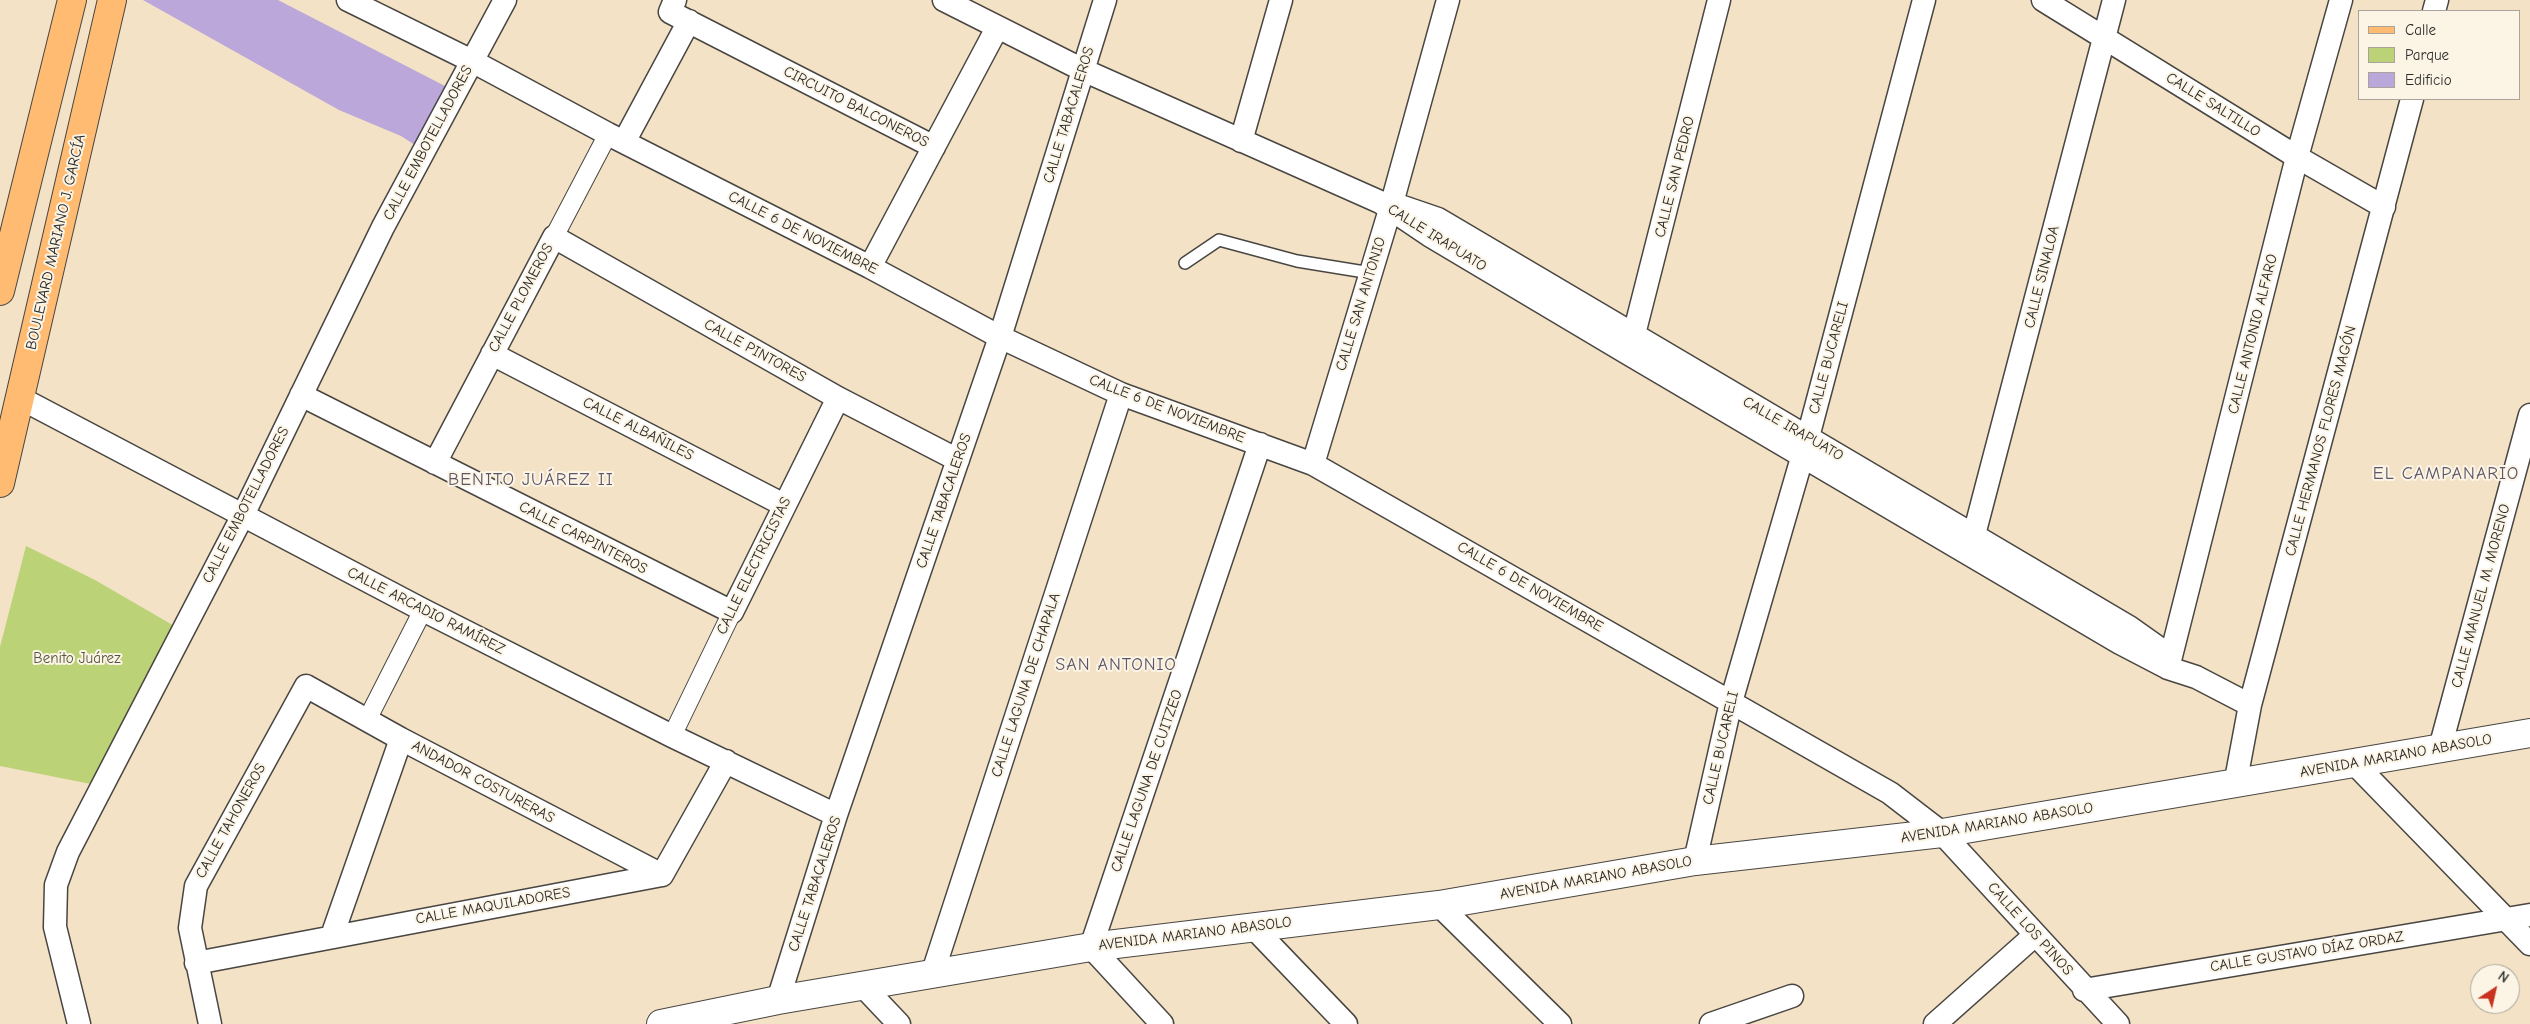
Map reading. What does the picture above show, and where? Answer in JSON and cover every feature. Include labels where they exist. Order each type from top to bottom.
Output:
[{"type":"main road","points":[[0,291],[72,0]]},
{"type":"main road","name":"BOULEVARD MARIANO J. GARCÍA","points":[[0,483],[112,0]]},
{"type":"street","name":"CALLE 6 DE NOVIEMBRE","points":[[348,0],[472,61],[616,138],[870,267],[1000,337],[1121,394],[1313,464],[1890,793],[1942,833]]},
{"type":"street","name":"CALLE EMBOTELLADORES","points":[[79,1024],[55,927],[56,885],[68,852],[242,516],[384,227],[504,0]]},
{"type":"street","name":"CIRCUITO BALCONEROS","points":[[676,0],[670,12],[934,147],[998,28]]},
{"type":"street","name":"CALLE TABACALEROS","points":[[778,1000],[836,815],[1000,337],[1105,0]]},
{"type":"street","points":[[1241,141],[1281,0]]},
{"type":"street","name":"CALLE SAN ANTONIO","points":[[1313,464],[1371,273],[1387,205],[1448,0]]},
{"type":"street","name":"CALLE SAN PEDRO","points":[[1631,345],[1719,0]]},
{"type":"street","name":"CALLE BUCARELI","points":[[1695,861],[1731,702],[1805,446],[1924,0]]},
{"type":"street","name":"CALLE SALTILLO","points":[[2043,0],[2298,157],[2384,207]]},
{"type":"street","name":"CALLE SINALOA","points":[[1972,545],[2114,0]]},
{"type":"street","name":"CALLE ANTONIO ALFARO","points":[[2170,663],[2298,157],[2341,0]]},
{"type":"street","name":"CALLE IRAPUATO","points":[[953,2],[998,28],[1084,70],[1241,141],[1387,205],[1438,219],[1631,345],[1972,545],[2129,627],[2170,663],[2250,705]]},
{"type":"street","name":"CALLE PLOMEROS","points":[[435,463],[554,237],[689,21]]},
{"type":"street","name":"CALLE HERMANOS FLORES MAGÓN","points":[[2235,784],[2250,705],[2412,100]]},
{"type":"street","points":[[870,267],[934,147]]},
{"type":"street","name":"CALLE PINTORES","points":[[554,237],[838,398],[958,460]]},
{"type":"street","name":"CALLE ALBAÑILES","points":[[492,354],[784,505]]},
{"type":"street","name":"CALLE LAGUNA DE CHAPALA","points":[[932,975],[1121,394]]},
{"type":"street","name":"CALLE CARPINTEROS","points":[[301,395],[732,612]]},
{"type":"street","name":"CALLE ARCADIO RAMÍREZ","points":[[20,398],[423,610],[672,736],[836,815]]},
{"type":"street","name":"CALLE ELECTRICISTAS","points":[[672,736],[838,398]]},
{"type":"street","name":"CALLE MANUEL M. MORENO","points":[[2440,748],[2530,415]]},
{"type":"street","name":"CALLE LAGUNA DE CUITZEO","points":[[1091,947],[1260,444]]},
{"type":"street","points":[[367,720],[423,610]]},
{"type":"street","name":"ANDADOR COSTURERAS","points":[[306,686],[401,739],[662,875]]},
{"type":"street","name":"CALLE TAHONEROS","points":[[210,1024],[190,928],[196,886],[306,686]]},
{"type":"street","name":"AVENIDA MARIANO ABASOLO","points":[[661,1024],[778,1000],[1091,947],[1439,905],[1695,861],[1942,833],[2530,733]]},
{"type":"street","points":[[332,936],[401,739]]},
{"type":"street","points":[[662,875],[726,761]]},
{"type":"street","points":[[2355,764],[2530,944]]},
{"type":"street","name":"CALLE LOS PINOS","points":[[1942,833],[2084,990],[2118,1024]]},
{"type":"street","name":"CALLE MAQUILADORES","points":[[196,963],[662,875]]},
{"type":"street","points":[[1439,905],[1560,1024]]},
{"type":"street","name":"CALLE GUSTAVO DÍAZ ORDAZ","points":[[2084,990],[2530,915]]},
{"type":"street","points":[[1253,927],[1346,1024]]},
{"type":"street","points":[[1935,1024],[2035,935]]},
{"type":"street","points":[[1091,947],[1162,1024]]},
{"type":"street","points":[[862,985],[898,1024]]},
{"type":"street","points":[[1711,1024],[1792,996]]},
{"type":"lane","points":[[1185,263],[1219,240],[1297,261],[1371,273]]},
{"type":"green space","name":"Benito Juárez","points":[[26,546],[95,580],[176,627],[96,785],[0,766],[0,647]]},
{"type":"building","points":[[143,0],[278,0],[445,86],[449,92],[418,147],[401,136],[339,110]]},
{"type":"district","name":"EL CAMPANARIO","points":[[2446,474]]},
{"type":"district","name":"BENITO JUÁREZ II","points":[[531,480]]},
{"type":"district","name":"SAN ANTONIO","points":[[1116,665]]}]
